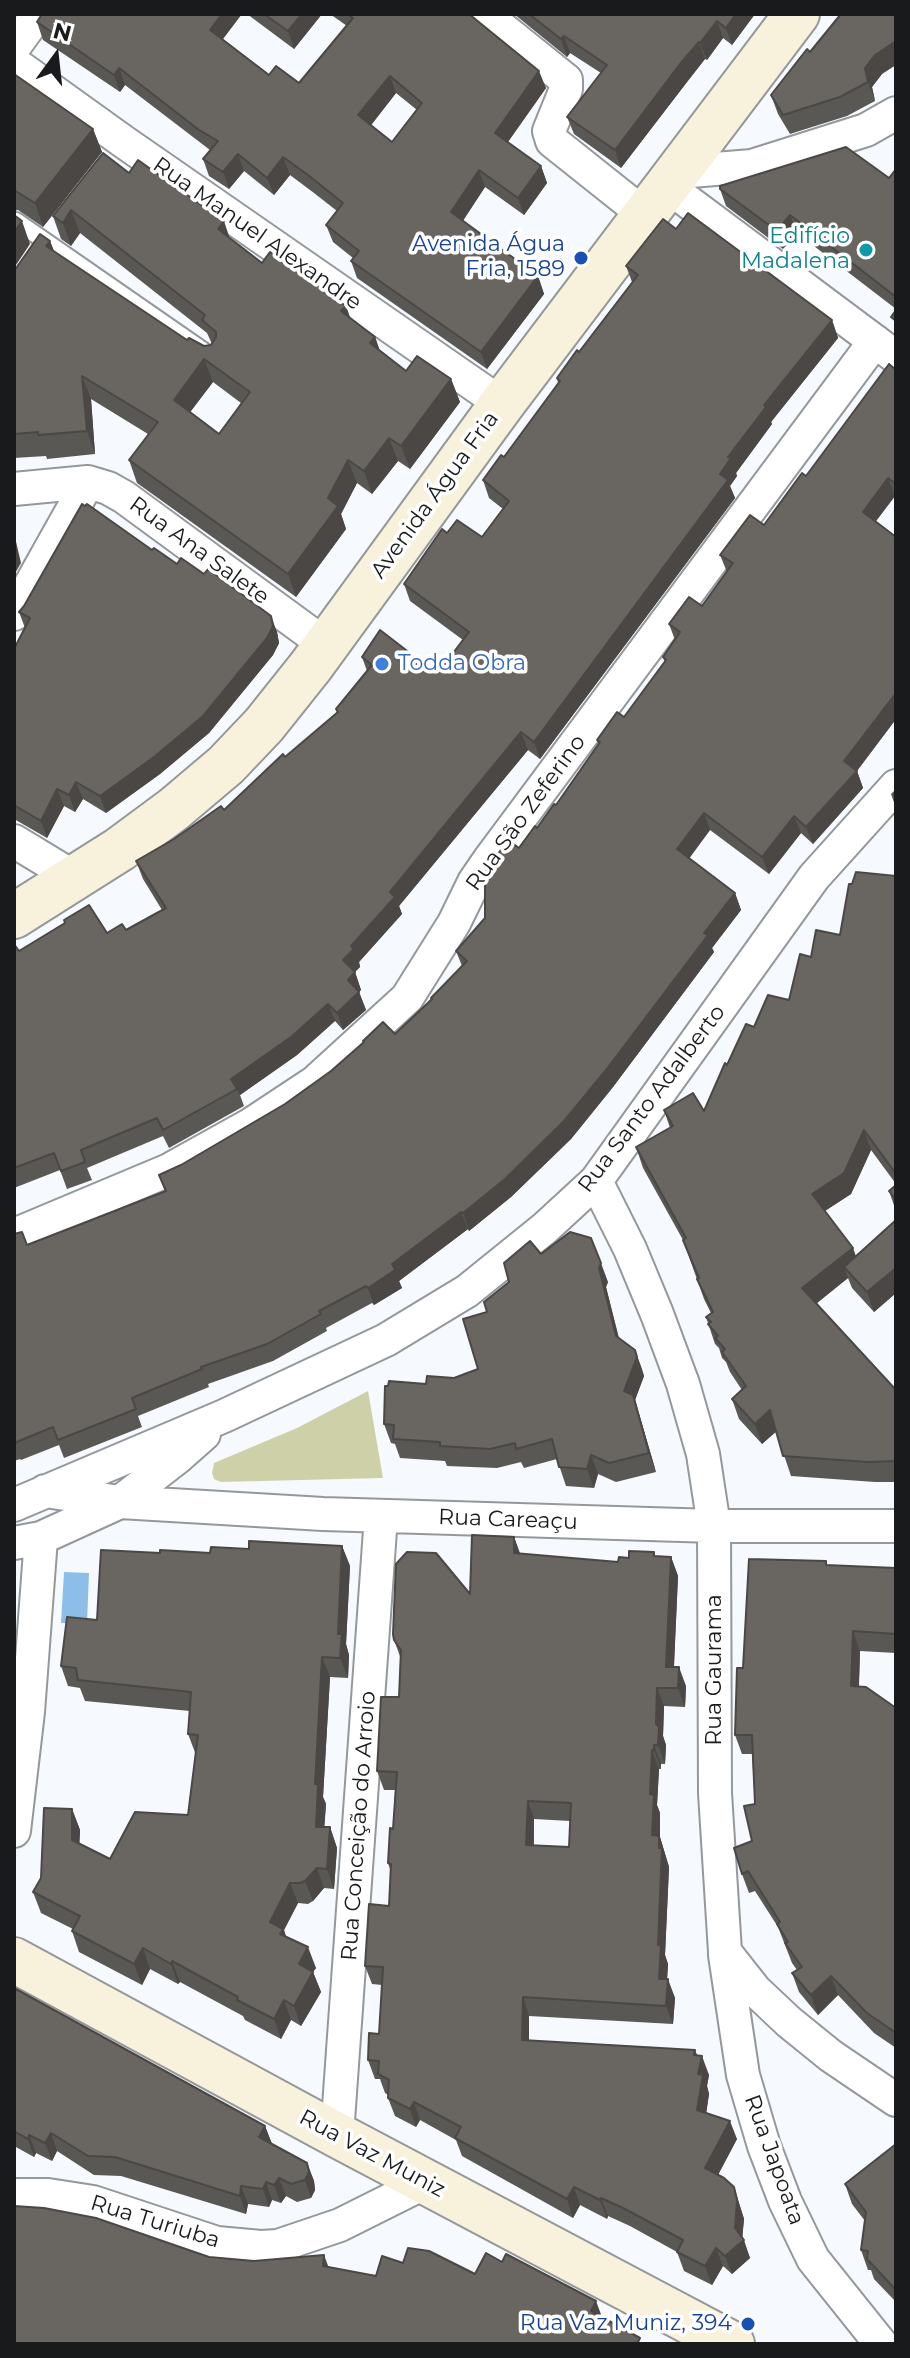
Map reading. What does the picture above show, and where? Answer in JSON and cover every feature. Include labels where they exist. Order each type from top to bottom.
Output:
[{"type":"main road","name":"Avenida Água Fria","points":[[14,916],[120,849],[174,809],[226,765],[272,716],[502,404],[797,14]]},
{"type":"main road","name":"Rua Vaz Muniz","points":[[14,1960],[426,2182],[689,2334],[732,2344]]},
{"type":"street","points":[[14,47],[38,14]]},
{"type":"street","points":[[484,14],[566,80],[566,89],[549,131],[552,141],[663,191],[886,349]]},
{"type":"street","name":"Rua Manuel Alexandre","points":[[14,63],[119,148],[502,404]]},
{"type":"street","points":[[663,191],[866,130],[896,113]]},
{"type":"street","name":"Rua São Zeferino","points":[[14,1235],[169,1170],[250,1125],[315,1082],[407,998],[489,860],[886,349]]},
{"type":"street","points":[[14,614],[88,482]]},
{"type":"street","name":"Rua Ana Salete","points":[[14,489],[88,482],[108,488],[326,645]]},
{"type":"street","name":"Rua Santo Adalberto","points":[[14,1505],[224,1416],[386,1340],[467,1291],[545,1228],[596,1181],[814,877],[896,786]]},
{"type":"street","points":[[14,841],[75,878]]},
{"type":"street","name":"Rua Gaurama","points":[[596,1181],[630,1249],[683,1384],[703,1454],[714,1526],[715,1793],[725,1952]]},
{"type":"street","name":"Rua Santo Adalberto","points":[[120,1502],[224,1416]]},
{"type":"street","name":"Rua Careaçu","points":[[45,1491],[120,1502],[381,1516],[714,1526],[896,1526]]},
{"type":"street","points":[[14,1831],[28,1712],[27,1541],[120,1502]]},
{"type":"street","name":"Rua Conceição do Arroio","points":[[337,2135],[381,1516]]},
{"type":"street","points":[[725,1952],[755,1990],[789,2022],[831,2056],[896,2100]]},
{"type":"street","name":"Rua Japoata","points":[[725,1952],[743,2075],[764,2146],[785,2201],[813,2259],[881,2344]]},
{"type":"street","name":"Rua Turiuba","points":[[14,2195],[48,2195],[93,2202],[217,2243],[261,2247],[278,2246],[340,2225],[426,2182]]},
{"type":"lane","points":[[16,221],[51,235],[214,359]]},
{"type":"lane","points":[[35,257],[51,235]]},
{"type":"green space","points":[[368,1391],[383,1478],[221,1482],[214,1479],[214,1463],[297,1428]]},
{"type":"water","points":[[64,1572],[89,1573],[87,1624],[61,1623]]},
{"type":"building","points":[[42,14],[222,14],[210,30],[269,75],[276,66],[299,83],[353,18],[347,14],[469,14],[539,71],[495,133],[541,166],[518,198],[479,170],[451,212],[538,276],[481,352],[351,261],[359,251],[326,225],[343,203],[308,175],[283,157],[267,178],[238,154],[223,172],[203,159],[218,141],[199,130],[119,68],[114,75],[37,22]],"holes":[[[390,76],[422,103],[392,142],[358,115]]]},
{"type":"building","points":[[264,14],[302,14],[288,31]]},
{"type":"building","points":[[529,14],[736,14],[726,28],[717,21],[615,150],[567,117],[607,65],[564,36],[561,39]]},
{"type":"building","points":[[841,14],[896,14],[896,41],[875,55],[865,68],[868,82],[840,97],[783,115],[771,95],[807,49],[810,52]]},
{"type":"building","points":[[14,74],[93,129],[35,203],[14,190]]},
{"type":"building","points":[[846,147],[889,178],[896,169],[896,297],[790,215],[777,231],[720,189],[720,186]]},
{"type":"building","points":[[103,153],[129,173],[138,160],[224,221],[218,229],[262,263],[270,252],[346,306],[341,311],[375,337],[370,343],[406,371],[417,356],[451,379],[401,446],[389,438],[364,471],[348,460],[328,498],[338,506],[288,574],[129,460],[158,422],[82,376],[87,431],[14,434],[14,271],[40,234],[50,241],[46,246],[187,340],[189,338],[204,346],[211,345],[216,337],[216,332],[202,320],[205,315],[71,210],[63,223],[53,216]],"holes":[[[204,359],[250,392],[219,434],[174,400]]]},
{"type":"building","points":[[688,213],[832,320],[764,405],[766,407],[728,457],[731,458],[720,474],[728,480],[534,742],[521,732],[390,892],[395,897],[351,946],[354,949],[343,960],[355,972],[348,980],[359,992],[337,1013],[328,1004],[291,1037],[231,1079],[237,1089],[163,1130],[157,1118],[81,1150],[85,1162],[61,1171],[54,1153],[14,1168],[14,944],[19,951],[89,905],[107,933],[122,924],[126,930],[166,908],[136,861],[221,806],[224,810],[283,754],[285,757],[338,712],[336,709],[372,665],[362,657],[380,630],[432,670],[438,661],[444,665],[469,632],[404,584],[442,529],[447,533],[457,520],[482,537],[509,501],[483,480],[501,455],[504,457],[560,381],[557,378],[577,350],[579,352],[638,275],[626,266],[663,219],[676,229]]},
{"type":"building","points":[[14,215],[22,221],[14,232]]},
{"type":"building","points":[[889,364],[896,370],[896,484],[888,478],[863,512],[896,537],[896,693],[844,761],[857,771],[806,827],[794,816],[762,857],[704,813],[677,849],[735,893],[704,933],[708,935],[564,1121],[505,1179],[392,1264],[395,1270],[368,1288],[366,1286],[319,1311],[321,1314],[267,1344],[201,1367],[132,1398],[136,1409],[58,1440],[53,1427],[14,1443],[14,1234],[22,1232],[27,1245],[166,1191],[159,1175],[285,1104],[331,1071],[383,1022],[395,1034],[432,999],[467,961],[456,951],[485,918],[485,872],[508,840],[519,848],[556,805],[617,712],[624,717],[666,660],[663,657],[680,632],[669,624],[689,597],[702,606],[733,563],[720,555],[750,515],[764,525],[802,473],[806,476]]},
{"type":"building","points":[[82,504],[87,504],[177,564],[181,558],[204,574],[208,569],[271,616],[273,626],[267,638],[203,716],[100,796],[76,782],[69,795],[57,789],[41,821],[14,805],[14,649],[30,618],[19,612]]},
{"type":"building","points":[[856,872],[896,876],[896,1174],[864,1130],[844,1173],[812,1194],[853,1248],[802,1288],[896,1390],[896,1461],[783,1456],[770,1410],[755,1424],[732,1399],[746,1386],[722,1352],[725,1349],[708,1324],[711,1322],[706,1317],[713,1312],[697,1279],[683,1240],[686,1238],[636,1147],[673,1126],[664,1110],[693,1093],[704,1111],[746,1024],[754,1027],[768,995],[789,1000],[800,954],[811,957],[816,930],[840,935],[849,884],[852,884]]},
{"type":"building","points":[[896,1185],[896,1200],[889,1191]]},
{"type":"building","points":[[896,1220],[896,1268],[867,1292],[844,1267]]},
{"type":"building","points":[[570,1232],[591,1238],[601,1263],[599,1268],[616,1336],[635,1350],[637,1357],[624,1391],[633,1395],[649,1453],[609,1463],[591,1455],[587,1469],[559,1467],[552,1439],[516,1449],[515,1443],[490,1449],[393,1439],[394,1425],[384,1424],[385,1386],[389,1381],[426,1384],[427,1376],[454,1378],[478,1369],[463,1319],[487,1312],[484,1302],[509,1282],[504,1263],[530,1241],[541,1254]]},
{"type":"building","points":[[472,1535],[514,1537],[514,1553],[618,1562],[619,1557],[629,1558],[629,1551],[654,1552],[654,1556],[671,1557],[666,1667],[679,1667],[678,1688],[657,1688],[658,1745],[654,1745],[652,1750],[650,1794],[654,1795],[652,1835],[659,1836],[659,1848],[662,1848],[658,1945],[661,1945],[659,1979],[668,1979],[666,2006],[523,1997],[522,2040],[695,2050],[694,2055],[702,2056],[698,2074],[703,2075],[697,2110],[730,2121],[705,2168],[734,2187],[737,2200],[735,2228],[744,2240],[725,2256],[716,2248],[705,2266],[677,2252],[683,2240],[623,2208],[574,2187],[567,2199],[455,2138],[461,2127],[414,2102],[410,2109],[388,2098],[389,2080],[378,2074],[379,2061],[368,2060],[369,2033],[379,2034],[383,1967],[365,1966],[369,1904],[389,1906],[390,1828],[393,1829],[397,1772],[377,1771],[381,1697],[399,1697],[401,1650],[393,1634],[396,1564],[407,1552],[436,1553],[470,1594]],"holes":[[[528,1801],[571,1803],[569,1847],[526,1845]]]},
{"type":"building","points":[[249,1541],[342,1546],[338,1634],[342,1634],[340,1658],[322,1657],[315,1784],[318,1784],[316,1827],[330,1827],[327,1869],[317,1868],[305,1881],[290,1883],[270,1922],[283,1929],[280,1934],[308,1947],[299,1964],[313,1972],[294,2006],[284,2000],[274,2019],[143,1948],[134,1964],[72,1931],[80,1916],[33,1892],[41,1878],[44,1808],[72,1809],[72,1840],[110,1859],[135,1812],[188,1815],[198,1735],[188,1734],[191,1692],[78,1680],[76,1668],[61,1666],[67,1617],[97,1620],[101,1550],[210,1553],[211,1547],[249,1549]]},
{"type":"building","points":[[749,1559],[826,1561],[826,1565],[896,1568],[896,1634],[853,1631],[851,1686],[866,1687],[896,1708],[896,2033],[867,2013],[831,1976],[811,1995],[792,1973],[802,1967],[785,1943],[788,1942],[777,1924],[780,1922],[748,1871],[742,1874],[734,1848],[752,1841],[744,1806],[755,1804],[752,1735],[735,1735],[737,1668],[743,1668]]},
{"type":"building","points":[[14,1988],[265,2126],[259,2137],[307,2163],[309,2172],[305,2180],[291,2184],[279,2178],[274,2185],[266,2182],[263,2189],[241,2186],[240,2196],[115,2157],[88,2156],[51,2133],[45,2143],[29,2135],[28,2139],[14,2131]]},
{"type":"building","points":[[896,2144],[896,2290],[867,2259],[868,2251],[861,2250],[866,2212],[845,2184]]},
{"type":"building","points":[[14,2206],[96,2218],[209,2257],[254,2261],[324,2255],[323,2266],[376,2276],[382,2256],[403,2263],[408,2248],[429,2251],[475,2274],[486,2253],[502,2262],[506,2254],[596,2301],[591,2311],[640,2338],[637,2344],[14,2344]]},
{"type":"place","name":"Edifício Madalena","points":[[866,250]]},
{"type":"place","name":"Avenida Água Fria, 1589","points":[[581,258]]},
{"type":"place","name":"Todda Obra","points":[[382,664]]},
{"type":"place","name":"Rua Vaz Muniz, 394","points":[[748,2324]]}]
